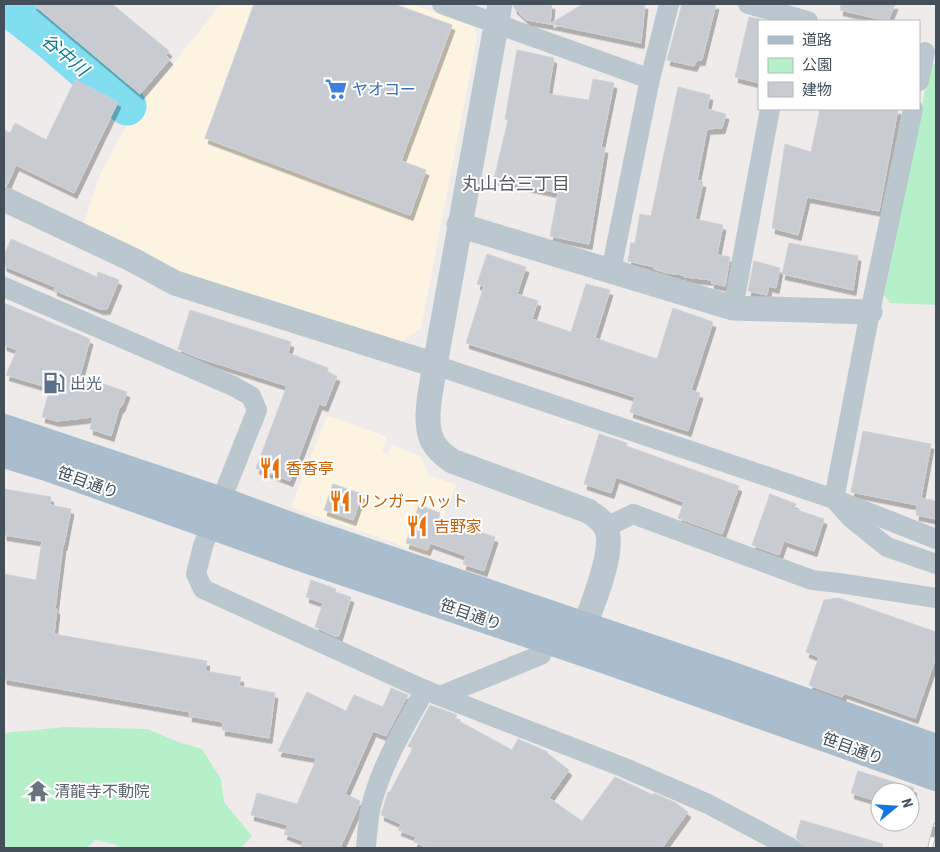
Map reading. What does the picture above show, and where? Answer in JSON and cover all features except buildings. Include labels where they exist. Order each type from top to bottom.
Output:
[{"type":"main road","name":"笹目通り","points":[[4,428],[222,501],[580,638],[926,774]]},
{"type":"main road","name":"笹目通り","points":[[4,454],[47,467],[211,526],[546,639],[580,638],[730,675],[930,746]]},
{"type":"street","points":[[442,4],[499,13],[650,78]]},
{"type":"street","points":[[611,271],[650,78],[669,4]]},
{"type":"street","points":[[748,4],[787,19]]},
{"type":"street","points":[[499,13],[459,225],[428,408],[428,425],[432,441],[452,461],[588,511],[606,527],[609,550],[580,638]]},
{"type":"street","points":[[920,77],[927,52]]},
{"type":"street","points":[[733,308],[770,110]]},
{"type":"street","points":[[834,499],[870,312],[913,110]]},
{"type":"street","points":[[4,200],[132,260],[175,283],[435,365],[834,499],[936,539]]},
{"type":"street","points":[[459,225],[733,308],[870,312]]},
{"type":"street","points":[[4,287],[233,386],[251,396],[257,410],[203,546],[196,574],[203,589],[432,693],[625,768],[708,804],[791,848]]},
{"type":"street","points":[[834,499],[851,518],[887,547],[936,564]]},
{"type":"street","points":[[606,527],[633,514],[812,580],[936,598]]},
{"type":"street","points":[[366,848],[366,833],[371,805],[392,749],[432,693],[541,654],[546,639]]},
{"type":"shaded area","points":[[221,4],[412,4],[474,27],[477,37],[421,328],[400,342],[222,286],[166,265],[83,225],[101,172],[133,114]]},
{"type":"shaded area","points":[[329,416],[387,437],[382,452],[388,454],[392,445],[420,456],[429,475],[456,485],[429,555],[291,507],[326,418]]},
{"type":"green space","points":[[936,63],[936,305],[890,303],[884,295],[930,66]]},
{"type":"green space","points":[[65,727],[148,729],[178,742],[202,749],[221,779],[224,802],[252,836],[241,848],[119,848],[115,844],[95,840],[87,848],[4,848],[4,733]]},
{"type":"waterway","name":"谷中川","points":[[4,4],[48,38],[127,106]]},
{"type":"railway","points":[[930,848],[936,825]]},
{"type":"place","name":"ヤオコー","points":[[336,89]]},
{"type":"place","name":"出光","points":[[54,383]]},
{"type":"place","name":"香香亭","points":[[270,468]]},
{"type":"place","name":"リンガーハット","points":[[340,501]]},
{"type":"place","name":"吉野家","points":[[417,526]]},
{"type":"place","name":"清龍寺不動院","points":[[38,791]]},
{"type":"district","name":"丸山台三丁目","points":[[516,184]]}]
